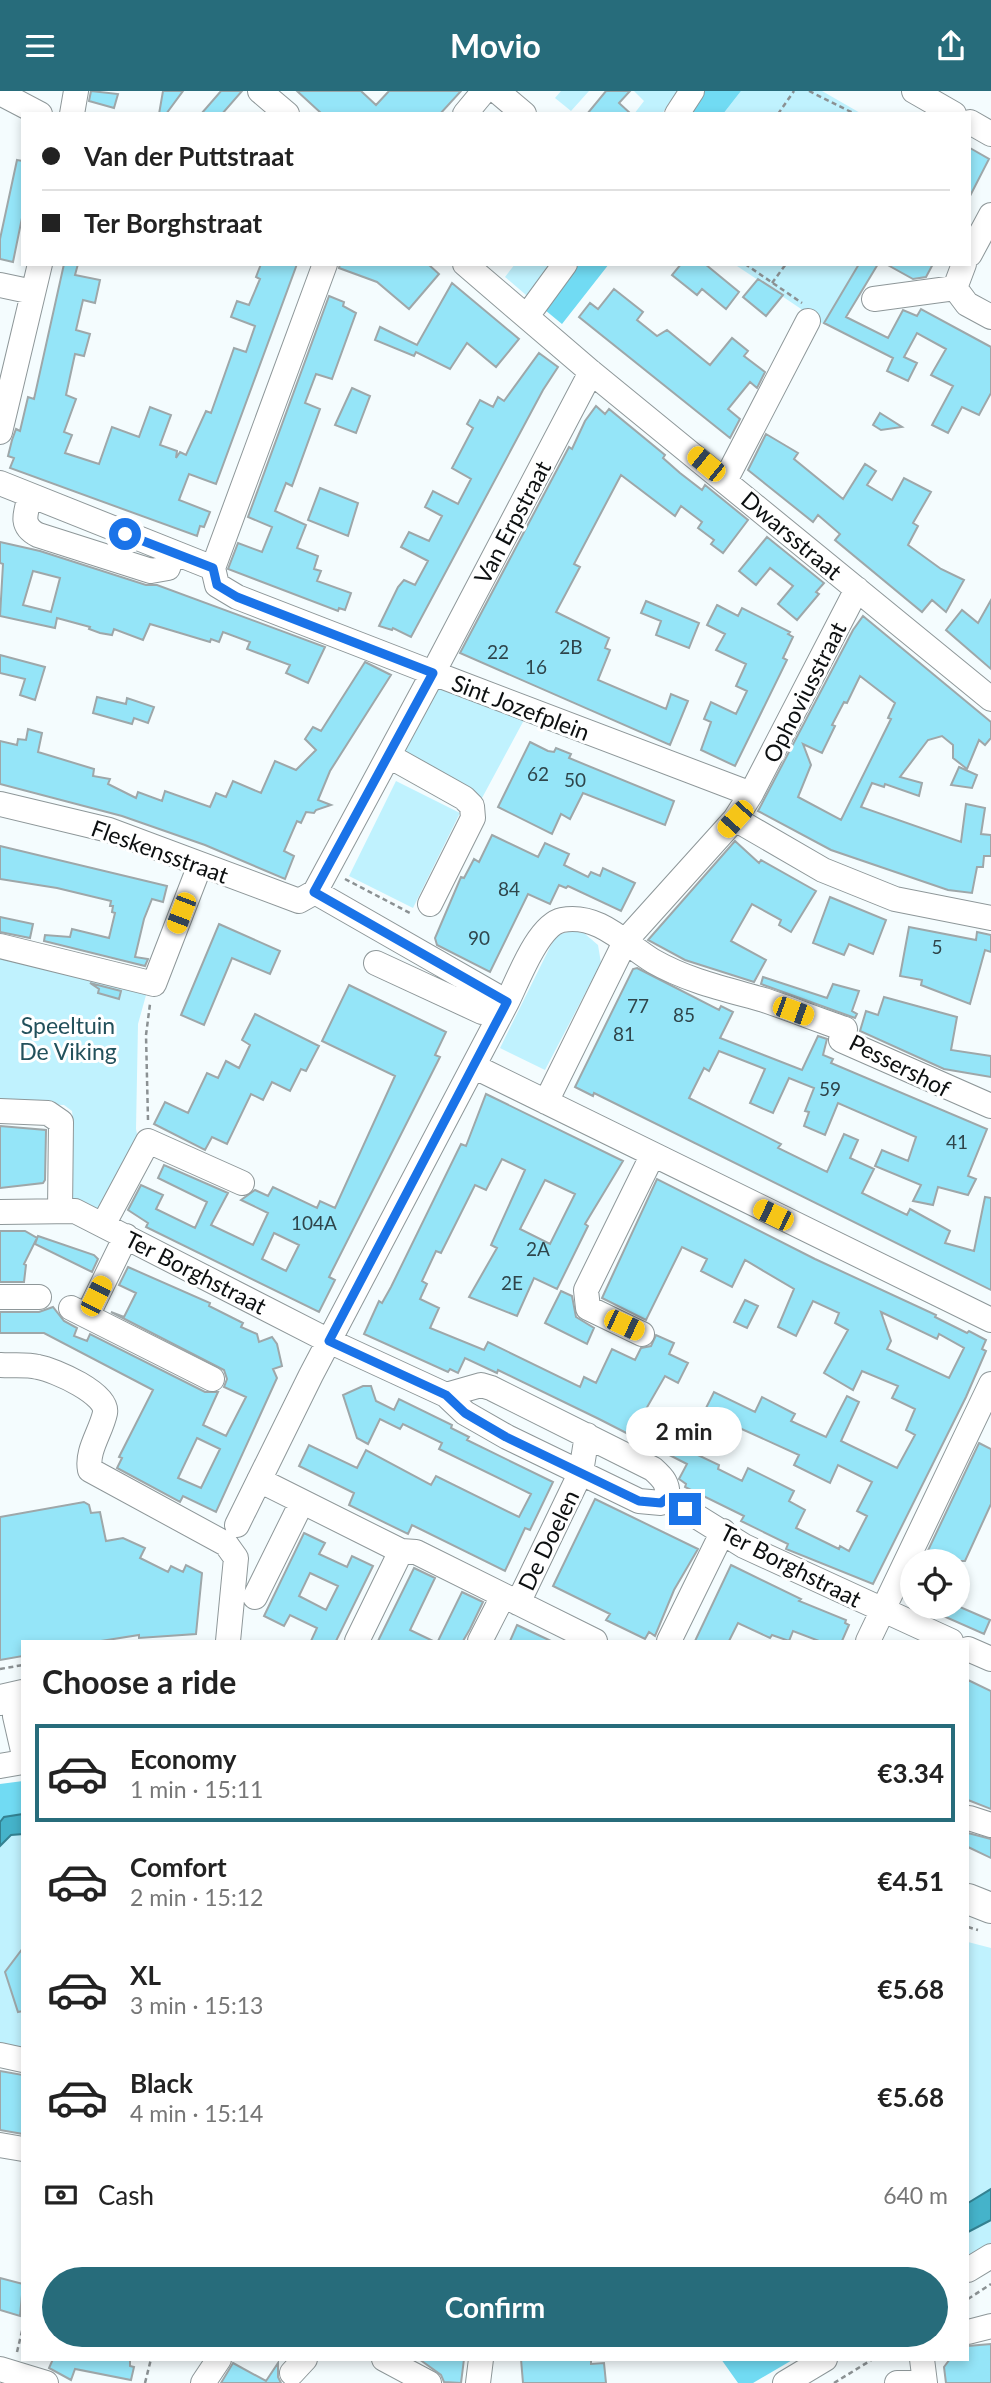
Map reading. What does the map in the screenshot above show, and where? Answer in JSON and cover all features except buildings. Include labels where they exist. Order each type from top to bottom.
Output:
[{"type":"main road","points":[[969,1899],[991,1908]]},
{"type":"main road","points":[[969,1913],[991,1915]]},
{"type":"street","points":[[72,112],[76,91]]},
{"type":"street","points":[[260,91],[285,112]]},
{"type":"street","points":[[468,112],[484,91]]},
{"type":"street","points":[[497,91],[522,112]]},
{"type":"street","points":[[678,112],[692,91]]},
{"type":"street","points":[[914,91],[951,112]]},
{"type":"street","points":[[0,93],[36,112]]},
{"type":"street","points":[[971,123],[991,134]]},
{"type":"street","points":[[971,252],[991,215]]},
{"type":"street","points":[[0,432],[40,266]]},
{"type":"street","points":[[324,266],[213,568],[217,585],[237,597],[433,673]]},
{"type":"street","name":"Dwarsstraat","points":[[467,266],[591,372],[726,479],[991,699]]},
{"type":"street","points":[[527,316],[564,266]]},
{"type":"street","points":[[955,288],[963,266]]},
{"type":"street","points":[[0,285],[33,292]]},
{"type":"street","points":[[874,299],[955,288]]},
{"type":"street","points":[[955,288],[967,305],[991,317]]},
{"type":"street","points":[[726,479],[808,321]]},
{"type":"street","name":"Van Erpstraat","points":[[433,673],[591,372]]},
{"type":"street","points":[[0,483],[213,568]]},
{"type":"street","points":[[30,497],[24,520],[28,530],[38,535],[151,571],[168,568],[173,553]]},
{"type":"street","name":"Ophoviusstraat","points":[[751,794],[857,589]]},
{"type":"street","name":"Sint Jozefplein","points":[[314,892],[433,673],[751,794]]},
{"type":"street","points":[[389,756],[464,798],[472,806],[474,818],[425,911]]},
{"type":"street","points":[[546,1102],[626,940],[735,819],[751,794]]},
{"type":"street","name":"Fleskensstraat","points":[[0,804],[109,830],[299,901],[309,898],[314,892]]},
{"type":"street","points":[[735,819],[823,870],[895,899],[991,918]]},
{"type":"street","points":[[0,946],[154,984],[200,865]]},
{"type":"street","points":[[314,892],[507,1002]]},
{"type":"street","points":[[237,1525],[329,1341],[475,1067],[545,927],[562,920],[581,921],[606,928],[626,940]]},
{"type":"street","name":"Pessershof","points":[[626,940],[651,959],[688,979],[767,1001],[845,1029],[841,1040],[991,1106]]},
{"type":"street","points":[[423,985],[435,961]]},
{"type":"street","points":[[376,963],[482,1012]]},
{"type":"street","points":[[475,1067],[991,1320]]},
{"type":"street","points":[[0,1111],[48,1112],[61,1122],[60,1211]]},
{"type":"street","points":[[103,1225],[148,1141],[242,1183]]},
{"type":"street","points":[[642,1333],[587,1308],[586,1290],[652,1156]]},
{"type":"street","name":"Ter Borghstraat","points":[[0,1212],[75,1211],[329,1341],[446,1395],[465,1413],[506,1437],[639,1501],[661,1503],[667,1498],[744,1546],[949,1640]]},
{"type":"street","points":[[126,1236],[79,1312],[212,1379]]},
{"type":"street","points":[[0,1297],[39,1297]]},
{"type":"street","points":[[0,1365],[39,1367],[96,1393],[104,1401],[106,1410],[88,1461],[90,1470],[226,1544],[236,1558],[228,1640]]},
{"type":"street","points":[[868,1640],[880,1610],[991,1384]]},
{"type":"street","points":[[446,1395],[481,1385],[491,1388],[653,1469],[664,1478],[668,1489],[667,1498]]},
{"type":"street","name":"De Doelen","points":[[481,1640],[510,1599],[581,1472],[587,1435]]},
{"type":"street","name":"De Doelen","points":[[259,1480],[301,1504],[401,1551],[416,1552],[593,1640]]},
{"type":"street","points":[[255,1597],[301,1504]]},
{"type":"street","points":[[669,1640],[723,1531]]},
{"type":"street","points":[[357,1640],[401,1551]]},
{"type":"street","points":[[969,1649],[991,1659]]},
{"type":"street","points":[[12,1709],[21,1743]]},
{"type":"street","points":[[0,1766],[21,1762]]},
{"type":"street","points":[[0,2055],[21,2060]]},
{"type":"street","points":[[969,2269],[991,2256]]},
{"type":"street","points":[[969,2332],[991,2326]]},
{"type":"street","points":[[203,2383],[218,2361]]},
{"type":"street","points":[[478,2383],[481,2361]]},
{"type":"street","points":[[785,2383],[822,2361]]},
{"type":"street","points":[[922,2361],[925,2383]]},
{"type":"street","points":[[398,2362],[429,2383]]},
{"type":"street","points":[[7,2375],[46,2383]]},
{"type":"street","points":[[897,2383],[911,2383]]},
{"type":"path","points":[[779,112],[794,91]]},
{"type":"path","points":[[809,91],[851,112]]},
{"type":"path","points":[[748,266],[808,308],[808,321]]},
{"type":"path","points":[[772,283],[785,266]]},
{"type":"path","points":[[327,870],[425,911]]},
{"type":"path","points":[[148,1141],[146,1035],[154,984]]},
{"type":"path","points":[[0,1669],[21,1665]]},
{"type":"path","points":[[969,2298],[991,2284]]},
{"type":"path","points":[[7,2375],[21,2333]]},
{"type":"path","points":[[145,2383],[150,2361]]},
{"type":"path","points":[[834,2383],[870,2361]]},
{"type":"green space","points":[[561,91],[589,91],[571,111],[555,98]]},
{"type":"green space","points":[[634,91],[677,91],[663,112],[636,112],[644,101]]},
{"type":"green space","points":[[741,91],[822,91],[859,112],[725,112]]},
{"type":"green space","points":[[513,266],[557,266],[533,301],[505,277]]},
{"type":"green space","points":[[737,266],[857,266],[825,325]]},
{"type":"green space","points":[[432,685],[524,720],[482,798],[401,751]]},
{"type":"green space","points":[[396,781],[460,813],[413,908],[349,876]]},
{"type":"green space","points":[[572,931],[584,933],[598,945],[601,963],[545,1070],[500,1048],[557,935]]},
{"type":"green space","name":"Speeltuin De Viking","points":[[0,953],[148,988],[138,1024],[136,1129],[139,1145],[102,1216],[68,1200],[74,1128],[72,1111],[64,1105],[0,1103]]},
{"type":"green space","points":[[21,1834],[21,2053],[0,2049],[0,1846],[11,1835]]},
{"type":"green space","points":[[969,1942],[991,1948],[991,2189],[969,2202]]},
{"type":"green space","points":[[991,2220],[991,2243],[969,2256],[969,2231]]},
{"type":"shaded area","points":[[702,91],[741,91],[725,112],[689,112]]},
{"type":"shaded area","points":[[578,266],[607,266],[562,324],[545,310]]},
{"type":"shaded area","points":[[21,1781],[21,1814],[4,1817],[0,1822],[0,1784]]},
{"type":"shaded area","points":[[21,1814],[21,1834],[11,1835],[0,1846],[0,1822],[4,1817]]},
{"type":"shaded area","points":[[991,2189],[991,2220],[969,2231],[969,2202]]},
{"type":"shaded area","points":[[722,2361],[791,2361],[753,2383],[738,2383]]},
{"type":"route","points":[[125,534],[213,568],[217,585],[237,597],[433,673],[314,892],[507,1002],[329,1341],[446,1395],[465,1413],[506,1437],[639,1501],[661,1503],[667,1498],[685,1509]]}]
